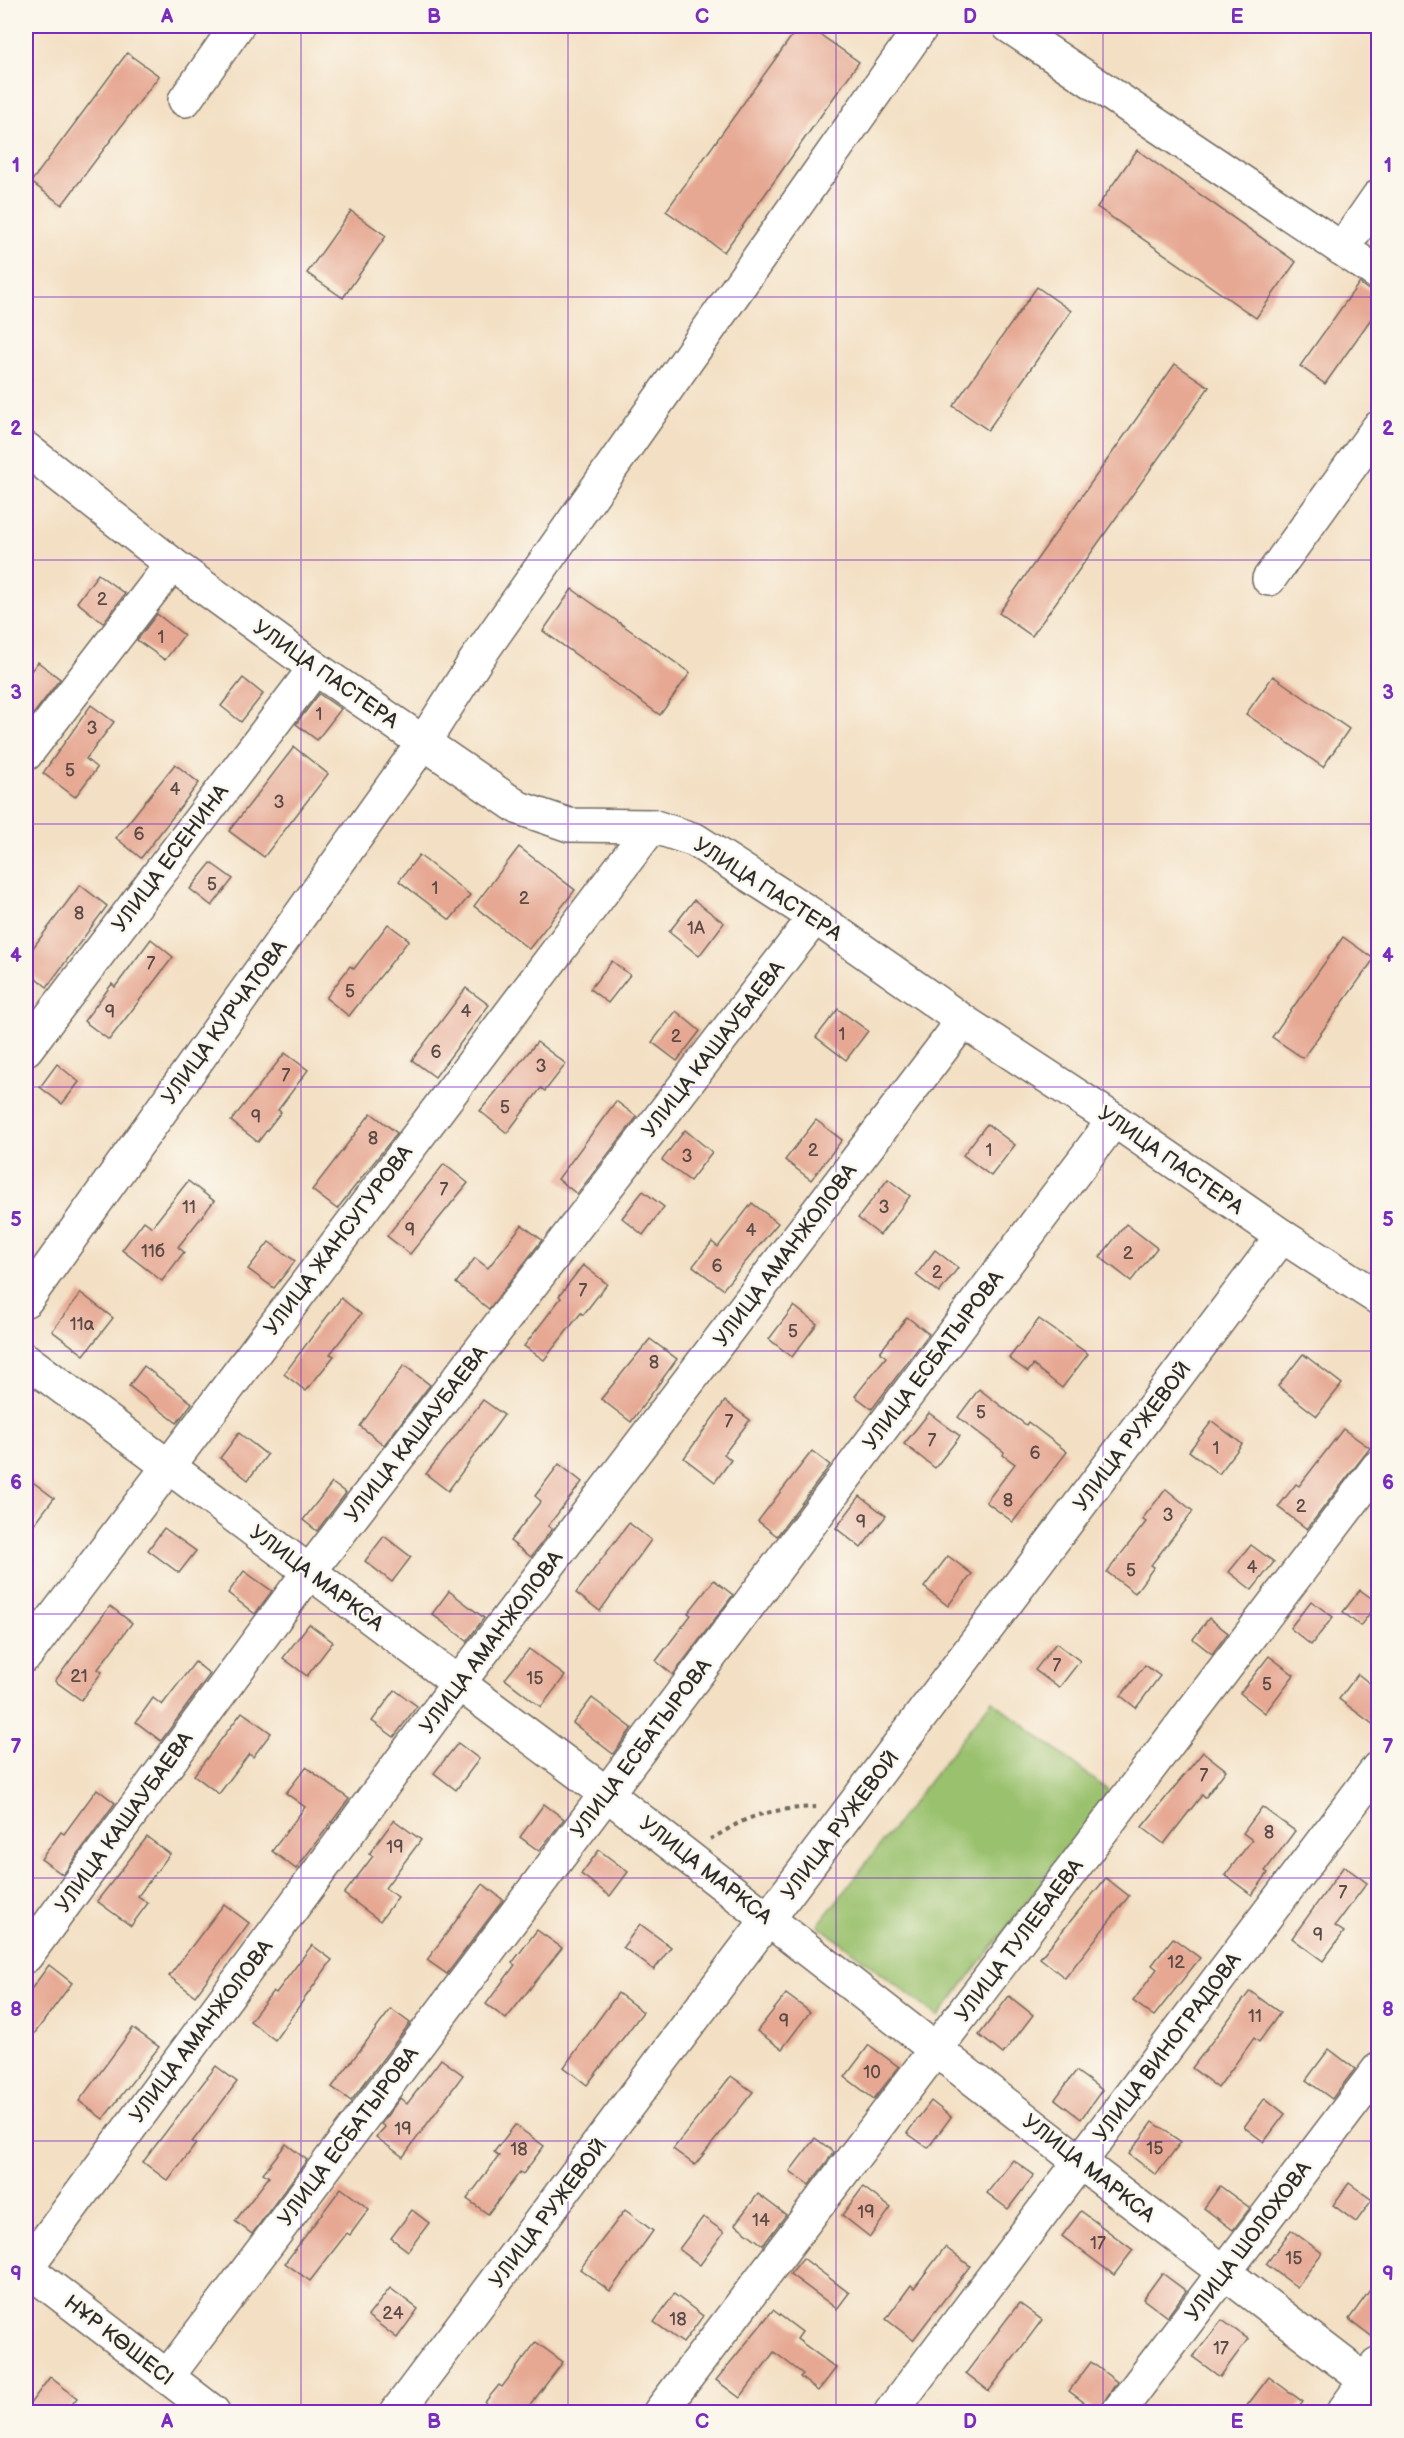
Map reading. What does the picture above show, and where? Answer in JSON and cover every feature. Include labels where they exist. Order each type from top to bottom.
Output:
[{"type":"street","points":[[185,100],[237,26]]},
{"type":"street","name":"УЛИЦА КУРЧАТОВА","points":[[26,1300],[423,743],[476,660],[922,26]]},
{"type":"street","points":[[1009,26],[1378,273]]},
{"type":"street","points":[[1342,249],[1378,197]]},
{"type":"street","points":[[1269,579],[1378,428]]},
{"type":"street","name":"УЛИЦА ПАСТЕРА","points":[[28,456],[315,668],[519,808],[569,825],[652,826],[696,840],[815,917],[963,1021],[1378,1298]]},
{"type":"street","points":[[26,754],[172,564]]},
{"type":"street","name":"УЛИЦА ЕСЕНИНА","points":[[26,1048],[315,668]]},
{"type":"street","name":"УЛИЦА ЖАНСУГУРОВА","points":[[26,1655],[167,1465],[652,826]]},
{"type":"street","name":"УЛИЦА КАШАУБАЕВА","points":[[26,1956],[309,1572],[815,917]]},
{"type":"street","name":"УЛИЦА АМАНЖОЛОВА","points":[[26,2268],[458,1684],[963,1021]]},
{"type":"street","name":"УЛИЦА ЕСБАТЫРОВА","points":[[167,2377],[1114,1120]]},
{"type":"street","name":"УЛИЦА РУЖЕВОЙ","points":[[397,2412],[1282,1236]]},
{"type":"street","name":"УЛИЦА МАРКСА","points":[[26,1360],[607,1794],[1225,2272],[1374,2378]]},
{"type":"street","name":"УЛИЦА ТУЛЕБАЕВА","points":[[660,2412],[1378,1467]]},
{"type":"street","name":"УЛИЦА ВИНОГРАДОВА","points":[[891,2412],[1378,1768]]},
{"type":"street","name":"УЛИЦА ШОЛОХОВА","points":[[1118,2412],[1378,2070]]},
{"type":"street","name":"НҰР КӨШЕСІ","points":[[26,2268],[213,2412]]},
{"type":"street","points":[[1342,2412],[1374,2378]]},
{"type":"path","points":[[683,1852],[765,1813],[789,1808],[855,1805]]},
{"type":"green space","points":[[992,1700],[1111,1793],[938,2017],[818,1925]]},
{"type":"building","points":[[799,26],[808,26],[859,62],[724,252],[666,211]]},
{"type":"building","points":[[127,53],[159,76],[62,205],[31,182]]},
{"type":"building","points":[[1137,150],[1296,262],[1256,318],[1097,207]]},
{"type":"building","points":[[351,211],[386,236],[343,298],[307,273]]},
{"type":"building","points":[[1359,283],[1378,297],[1378,309],[1325,384],[1300,366]]},
{"type":"building","points":[[1037,287],[1071,311],[988,430],[953,406]]},
{"type":"building","points":[[1175,364],[1209,387],[1032,636],[999,613]]},
{"type":"building","points":[[98,574],[125,594],[103,623],[77,602]]},
{"type":"building","points":[[572,589],[690,673],[660,715],[543,631]]},
{"type":"building","points":[[157,614],[184,635],[165,660],[137,640]]},
{"type":"building","points":[[38,662],[60,679],[26,724],[26,677]]},
{"type":"building","points":[[1273,676],[1349,729],[1323,767],[1246,714]]},
{"type":"building","points":[[243,678],[263,694],[241,722],[221,706]]},
{"type":"building","points":[[319,694],[341,709],[317,740],[296,724]]},
{"type":"building","points":[[91,705],[114,722],[86,759],[97,768],[75,797],[43,773]]},
{"type":"building","points":[[294,747],[328,774],[264,857],[229,831]]},
{"type":"building","points":[[175,764],[199,783],[141,858],[116,838]]},
{"type":"building","points":[[519,847],[575,890],[529,949],[474,906]]},
{"type":"building","points":[[419,855],[470,895],[450,920],[399,881]]},
{"type":"building","points":[[211,863],[233,879],[212,906],[190,889]]},
{"type":"building","points":[[80,885],[107,906],[47,987],[26,970],[26,957]]},
{"type":"building","points":[[694,900],[724,923],[699,956],[669,932]]},
{"type":"building","points":[[388,924],[409,940],[349,1016],[326,998],[350,966],[354,969]]},
{"type":"building","points":[[1343,937],[1374,959],[1303,1058],[1272,1037]]},
{"type":"building","points":[[151,939],[173,957],[109,1040],[84,1021],[112,984],[115,987]]},
{"type":"building","points":[[612,961],[630,975],[608,1003],[590,989]]},
{"type":"building","points":[[466,988],[489,1005],[435,1077],[412,1060]]},
{"type":"building","points":[[838,1009],[868,1031],[846,1060],[816,1037]]},
{"type":"building","points":[[676,1011],[700,1031],[677,1061],[652,1042]]},
{"type":"building","points":[[537,1042],[566,1064],[545,1091],[541,1088],[507,1133],[480,1111]]},
{"type":"building","points":[[285,1053],[308,1070],[278,1110],[281,1112],[258,1142],[231,1121]]},
{"type":"building","points":[[57,1064],[79,1082],[62,1104],[40,1087]]},
{"type":"building","points":[[616,1101],[637,1117],[577,1194],[558,1179]]},
{"type":"building","points":[[371,1113],[397,1133],[337,1209],[312,1190]]},
{"type":"building","points":[[816,1120],[842,1140],[811,1180],[785,1160]]},
{"type":"building","points":[[987,1124],[1015,1145],[991,1176],[963,1155]]},
{"type":"building","points":[[685,1130],[712,1152],[690,1181],[662,1160]]},
{"type":"building","points":[[444,1164],[468,1183],[410,1254],[387,1236]]},
{"type":"building","points":[[888,1179],[910,1196],[880,1235],[858,1218]]},
{"type":"building","points":[[188,1181],[214,1201],[178,1247],[184,1252],[162,1281],[122,1250],[144,1221],[152,1227]]},
{"type":"building","points":[[643,1191],[664,1207],[643,1235],[622,1218]]},
{"type":"building","points":[[752,1203],[778,1223],[723,1289],[693,1266],[712,1242],[718,1247]]},
{"type":"building","points":[[1126,1224],[1157,1248],[1131,1281],[1100,1257]]},
{"type":"building","points":[[522,1225],[542,1240],[489,1309],[456,1283],[475,1258],[488,1268]]},
{"type":"building","points":[[269,1242],[295,1261],[274,1288],[248,1269]]},
{"type":"building","points":[[935,1250],[958,1268],[939,1293],[916,1275]]},
{"type":"building","points":[[583,1265],[607,1284],[544,1360],[524,1346]]},
{"type":"building","points":[[81,1293],[113,1318],[84,1355],[52,1331]]},
{"type":"building","points":[[341,1298],[361,1314],[330,1354],[334,1356],[306,1391],[284,1374]]},
{"type":"building","points":[[794,1306],[817,1324],[792,1357],[769,1339]]},
{"type":"building","points":[[907,1317],[929,1334],[872,1409],[855,1396],[886,1357],[880,1352]]},
{"type":"building","points":[[1039,1319],[1088,1354],[1062,1388],[1033,1365],[1028,1372],[1009,1358]]},
{"type":"building","points":[[650,1339],[677,1359],[631,1422],[601,1399]]},
{"type":"building","points":[[1303,1354],[1342,1384],[1317,1416],[1278,1386]]},
{"type":"building","points":[[404,1365],[430,1385],[384,1445],[360,1426]]},
{"type":"building","points":[[144,1366],[192,1403],[177,1423],[129,1386]]},
{"type":"building","points":[[979,1389],[1026,1425],[1028,1422],[1067,1452],[1013,1522],[986,1502],[1015,1464],[1003,1455],[1004,1452],[958,1417]]},
{"type":"building","points":[[483,1400],[504,1415],[448,1491],[426,1474]]},
{"type":"building","points":[[725,1401],[750,1420],[724,1454],[731,1460],[715,1482],[684,1458]]},
{"type":"building","points":[[929,1413],[960,1436],[935,1468],[904,1444]]},
{"type":"building","points":[[1212,1421],[1242,1444],[1219,1474],[1189,1451]]},
{"type":"building","points":[[1343,1429],[1370,1448],[1307,1529],[1278,1507],[1296,1484],[1299,1486]]},
{"type":"building","points":[[239,1433],[267,1455],[248,1480],[220,1458]]},
{"type":"building","points":[[812,1451],[830,1465],[777,1536],[758,1521]]},
{"type":"building","points":[[559,1464],[582,1482],[548,1526],[552,1529],[531,1557],[510,1541],[541,1501],[535,1496]]},
{"type":"building","points":[[26,1477],[54,1498],[26,1535]]},
{"type":"building","points":[[332,1483],[346,1493],[317,1531],[303,1520]]},
{"type":"building","points":[[1166,1489],[1193,1511],[1151,1565],[1154,1567],[1135,1593],[1107,1572],[1146,1522],[1142,1519]]},
{"type":"building","points":[[860,1496],[886,1516],[861,1548],[836,1528]]},
{"type":"building","points":[[629,1523],[651,1540],[600,1611],[576,1593]]},
{"type":"building","points":[[164,1528],[196,1551],[179,1573],[148,1550]]},
{"type":"building","points":[[384,1536],[411,1557],[392,1582],[365,1561]]},
{"type":"building","points":[[1251,1545],[1274,1562],[1252,1590],[1229,1572]]},
{"type":"building","points":[[948,1556],[972,1574],[948,1606],[924,1587]]},
{"type":"building","points":[[244,1571],[272,1591],[255,1614],[228,1593]]},
{"type":"building","points":[[714,1580],[733,1595],[673,1675],[656,1661],[691,1615],[688,1613]]},
{"type":"building","points":[[1360,1590],[1378,1603],[1360,1626],[1343,1612]]},
{"type":"building","points":[[449,1591],[484,1618],[467,1641],[432,1614]]},
{"type":"building","points":[[1311,1601],[1333,1617],[1311,1645],[1290,1628]]},
{"type":"building","points":[[110,1606],[132,1623],[98,1669],[102,1672],[81,1700],[55,1681]]},
{"type":"building","points":[[1209,1618],[1228,1633],[1212,1654],[1193,1639]]},
{"type":"building","points":[[309,1624],[333,1642],[307,1676],[283,1658]]},
{"type":"building","points":[[1056,1643],[1080,1661],[1059,1688],[1035,1670]]},
{"type":"building","points":[[529,1649],[565,1676],[541,1707],[505,1679]]},
{"type":"building","points":[[1269,1656],[1294,1675],[1265,1713],[1240,1693]]},
{"type":"building","points":[[195,1662],[210,1674],[161,1741],[136,1722],[153,1698],[162,1705]]},
{"type":"building","points":[[1145,1665],[1160,1676],[1136,1708],[1121,1696]]},
{"type":"building","points":[[1358,1674],[1378,1690],[1378,1728],[1339,1699]]},
{"type":"building","points":[[395,1690],[417,1706],[394,1737],[372,1721]]},
{"type":"building","points":[[592,1698],[632,1728],[613,1754],[573,1723]]},
{"type":"building","points":[[242,1712],[271,1733],[253,1757],[249,1754],[219,1794],[194,1775]]},
{"type":"building","points":[[458,1743],[479,1759],[456,1790],[434,1773]]},
{"type":"building","points":[[1203,1752],[1226,1770],[1205,1798],[1202,1795],[1164,1844],[1142,1827]]},
{"type":"building","points":[[306,1767],[349,1799],[296,1869],[272,1851],[305,1807],[286,1793]]},
{"type":"building","points":[[97,1789],[115,1803],[63,1875],[41,1859],[61,1832],[64,1834]]},
{"type":"building","points":[[544,1804],[564,1819],[539,1851],[520,1837]]},
{"type":"building","points":[[1262,1807],[1295,1831],[1265,1871],[1268,1873],[1252,1895],[1225,1875],[1252,1840],[1243,1833]]},
{"type":"building","points":[[394,1820],[421,1840],[385,1888],[398,1897],[380,1921],[344,1894],[373,1856],[369,1854]]},
{"type":"building","points":[[147,1837],[170,1854],[138,1896],[148,1903],[131,1926],[97,1901]]},
{"type":"building","points":[[599,1850],[628,1872],[610,1896],[581,1874]]},
{"type":"building","points":[[1344,1866],[1367,1883],[1335,1926],[1344,1932],[1323,1961],[1292,1938]]},
{"type":"building","points":[[1106,1878],[1129,1896],[1065,1978],[1040,1958]]},
{"type":"building","points":[[483,1884],[503,1900],[447,1974],[427,1960]]},
{"type":"building","points":[[224,1904],[249,1923],[195,1996],[169,1976]]},
{"type":"building","points":[[640,1924],[671,1947],[654,1970],[623,1947]]},
{"type":"building","points":[[537,1930],[562,1948],[506,2019],[486,2004],[515,1965],[512,1963]]},
{"type":"building","points":[[1173,1938],[1200,1958],[1154,2016],[1133,2001],[1157,1969],[1152,1965]]},
{"type":"building","points":[[312,1945],[332,1960],[275,2040],[250,2021],[273,1991],[276,1993]]},
{"type":"building","points":[[49,1965],[72,1983],[26,2045],[26,1996]]},
{"type":"building","points":[[1250,1991],[1280,2013],[1259,2042],[1254,2038],[1218,2088],[1192,2068]]},
{"type":"building","points":[[618,1993],[643,2012],[587,2085],[564,2067]]},
{"type":"building","points":[[786,1994],[810,2012],[782,2049],[757,2031]]},
{"type":"building","points":[[1009,1996],[1033,2015],[1003,2054],[979,2035]]},
{"type":"building","points":[[391,2009],[410,2023],[351,2101],[332,2087]]},
{"type":"building","points":[[133,2028],[159,2047],[103,2119],[79,2101]]},
{"type":"building","points":[[869,2045],[899,2067],[874,2099],[845,2077]]},
{"type":"building","points":[[1329,2049],[1355,2069],[1332,2099],[1306,2080]]},
{"type":"building","points":[[441,2059],[463,2075],[403,2157],[376,2137],[385,2127],[381,2124],[400,2098],[407,2104]]},
{"type":"building","points":[[216,2066],[237,2082],[192,2142],[196,2144],[168,2181],[143,2162]]},
{"type":"building","points":[[1076,2071],[1102,2090],[1081,2119],[1055,2099]]},
{"type":"building","points":[[731,2076],[753,2092],[695,2165],[673,2149]]},
{"type":"building","points":[[1265,2098],[1285,2114],[1264,2142],[1244,2127]]},
{"type":"building","points":[[931,2101],[951,2117],[928,2148],[907,2133]]},
{"type":"building","points":[[1153,2122],[1181,2142],[1156,2175],[1129,2154]]},
{"type":"building","points":[[515,2125],[544,2146],[523,2174],[520,2172],[488,2214],[467,2199],[499,2156],[494,2152]]},
{"type":"building","points":[[815,2138],[834,2152],[809,2185],[790,2171]]},
{"type":"building","points":[[286,2144],[307,2160],[252,2234],[235,2221],[269,2177],[263,2173]]},
{"type":"building","points":[[1013,2160],[1034,2175],[1008,2209],[987,2193]]},
{"type":"building","points":[[1349,2183],[1372,2200],[1356,2222],[1333,2205]]},
{"type":"building","points":[[1220,2186],[1250,2208],[1233,2230],[1204,2208]]},
{"type":"building","points":[[863,2187],[891,2208],[870,2237],[842,2215]]},
{"type":"building","points":[[341,2188],[369,2209],[350,2235],[347,2233],[310,2281],[285,2263]]},
{"type":"building","points":[[758,2194],[786,2215],[763,2245],[735,2224]]},
{"type":"building","points":[[412,2210],[429,2223],[408,2251],[391,2238]]},
{"type":"building","points":[[625,2210],[653,2231],[610,2291],[580,2269]]},
{"type":"building","points":[[1081,2211],[1133,2250],[1114,2275],[1062,2236]]},
{"type":"building","points":[[703,2217],[724,2232],[700,2265],[679,2249]]},
{"type":"building","points":[[1291,2230],[1322,2253],[1297,2287],[1266,2264]]},
{"type":"building","points":[[945,2247],[970,2266],[913,2340],[886,2319],[911,2285],[914,2288]]},
{"type":"building","points":[[803,2258],[849,2293],[837,2309],[790,2274]]},
{"type":"building","points":[[1162,2273],[1186,2291],[1167,2317],[1143,2299]]},
{"type":"building","points":[[1378,2279],[1378,2341],[1349,2319]]},
{"type":"building","points":[[390,2288],[418,2309],[397,2338],[368,2316]]},
{"type":"building","points":[[674,2294],[703,2316],[683,2343],[654,2322]]},
{"type":"building","points":[[1019,2303],[1042,2320],[989,2391],[966,2373]]},
{"type":"building","points":[[773,2310],[802,2332],[797,2339],[836,2368],[818,2391],[800,2377],[803,2374],[774,2352],[740,2398],[716,2380]]},
{"type":"building","points":[[1222,2320],[1248,2339],[1220,2377],[1193,2357]]},
{"type":"building","points":[[536,2342],[563,2362],[525,2412],[499,2412],[485,2402],[499,2385],[502,2387]]},
{"type":"building","points":[[1091,2362],[1117,2382],[1097,2412],[1069,2391]]},
{"type":"building","points":[[50,2377],[77,2398],[66,2412],[26,2412],[26,2409]]},
{"type":"building","points":[[1269,2377],[1303,2402],[1295,2412],[1242,2412]]}]
